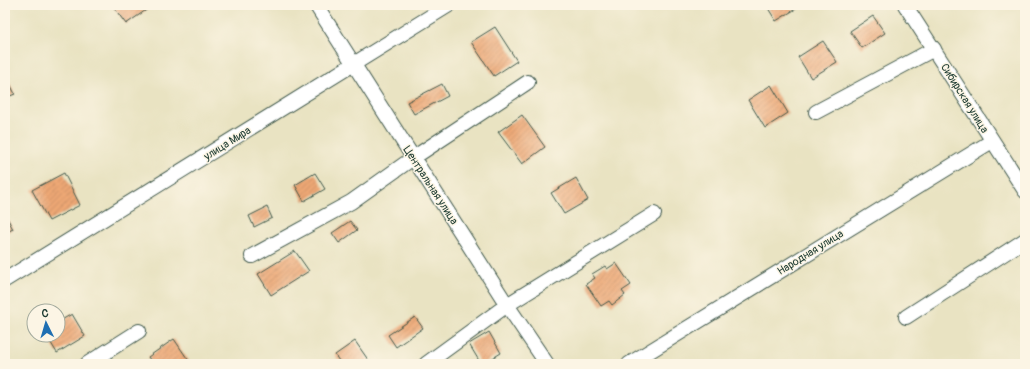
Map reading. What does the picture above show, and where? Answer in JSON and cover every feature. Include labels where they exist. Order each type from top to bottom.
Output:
[{"type":"street","name":"Центральная улица","points":[[316,5],[507,305],[547,364]]},
{"type":"street","name":"улица Мира","points":[[5,280],[449,5]]},
{"type":"street","name":"Сибирская улица","points":[[905,5],[1025,192]]},
{"type":"street","points":[[816,112],[934,49]]},
{"type":"street","points":[[252,256],[351,202],[413,158],[528,82]]},
{"type":"street","name":"Народная улица","points":[[629,364],[992,141]]},
{"type":"street","points":[[426,364],[507,305],[654,214]]},
{"type":"street","points":[[906,317],[1025,240]]},
{"type":"street","points":[[87,364],[139,331]]},
{"type":"building","points":[[112,5],[147,5],[149,8],[126,24]]},
{"type":"building","points":[[766,5],[798,5],[799,7],[776,21]]},
{"type":"building","points":[[873,16],[885,33],[862,48],[850,31]]},
{"type":"building","points":[[495,27],[517,61],[494,76],[471,42]]},
{"type":"building","points":[[823,41],[837,62],[811,78],[798,57]]},
{"type":"building","points":[[5,74],[15,94],[5,98]]},
{"type":"building","points":[[442,84],[448,96],[414,114],[407,102]]},
{"type":"building","points":[[771,85],[788,113],[765,128],[748,100]]},
{"type":"building","points":[[522,115],[545,147],[522,164],[498,132]]},
{"type":"building","points":[[64,173],[80,205],[49,221],[32,190]]},
{"type":"building","points":[[315,173],[325,189],[304,201],[295,185]]},
{"type":"building","points":[[576,178],[588,200],[564,214],[551,193]]},
{"type":"building","points":[[267,207],[272,218],[254,227],[249,216]]},
{"type":"building","points":[[5,214],[13,229],[5,233]]},
{"type":"building","points":[[350,221],[357,230],[339,243],[332,233]]},
{"type":"building","points":[[295,251],[309,271],[271,295],[258,274]]},
{"type":"building","points":[[616,263],[631,285],[622,291],[625,295],[612,305],[609,301],[601,306],[586,284],[595,278],[592,274],[605,266],[607,269]]},
{"type":"building","points":[[72,314],[85,336],[57,353],[51,343],[66,343],[66,317]]},
{"type":"building","points":[[415,317],[423,328],[396,347],[388,335]]},
{"type":"building","points":[[489,332],[501,353],[481,364],[469,344]]},
{"type":"building","points":[[174,339],[191,364],[153,364],[148,357]]},
{"type":"building","points":[[355,341],[371,364],[341,364],[335,355]]}]
